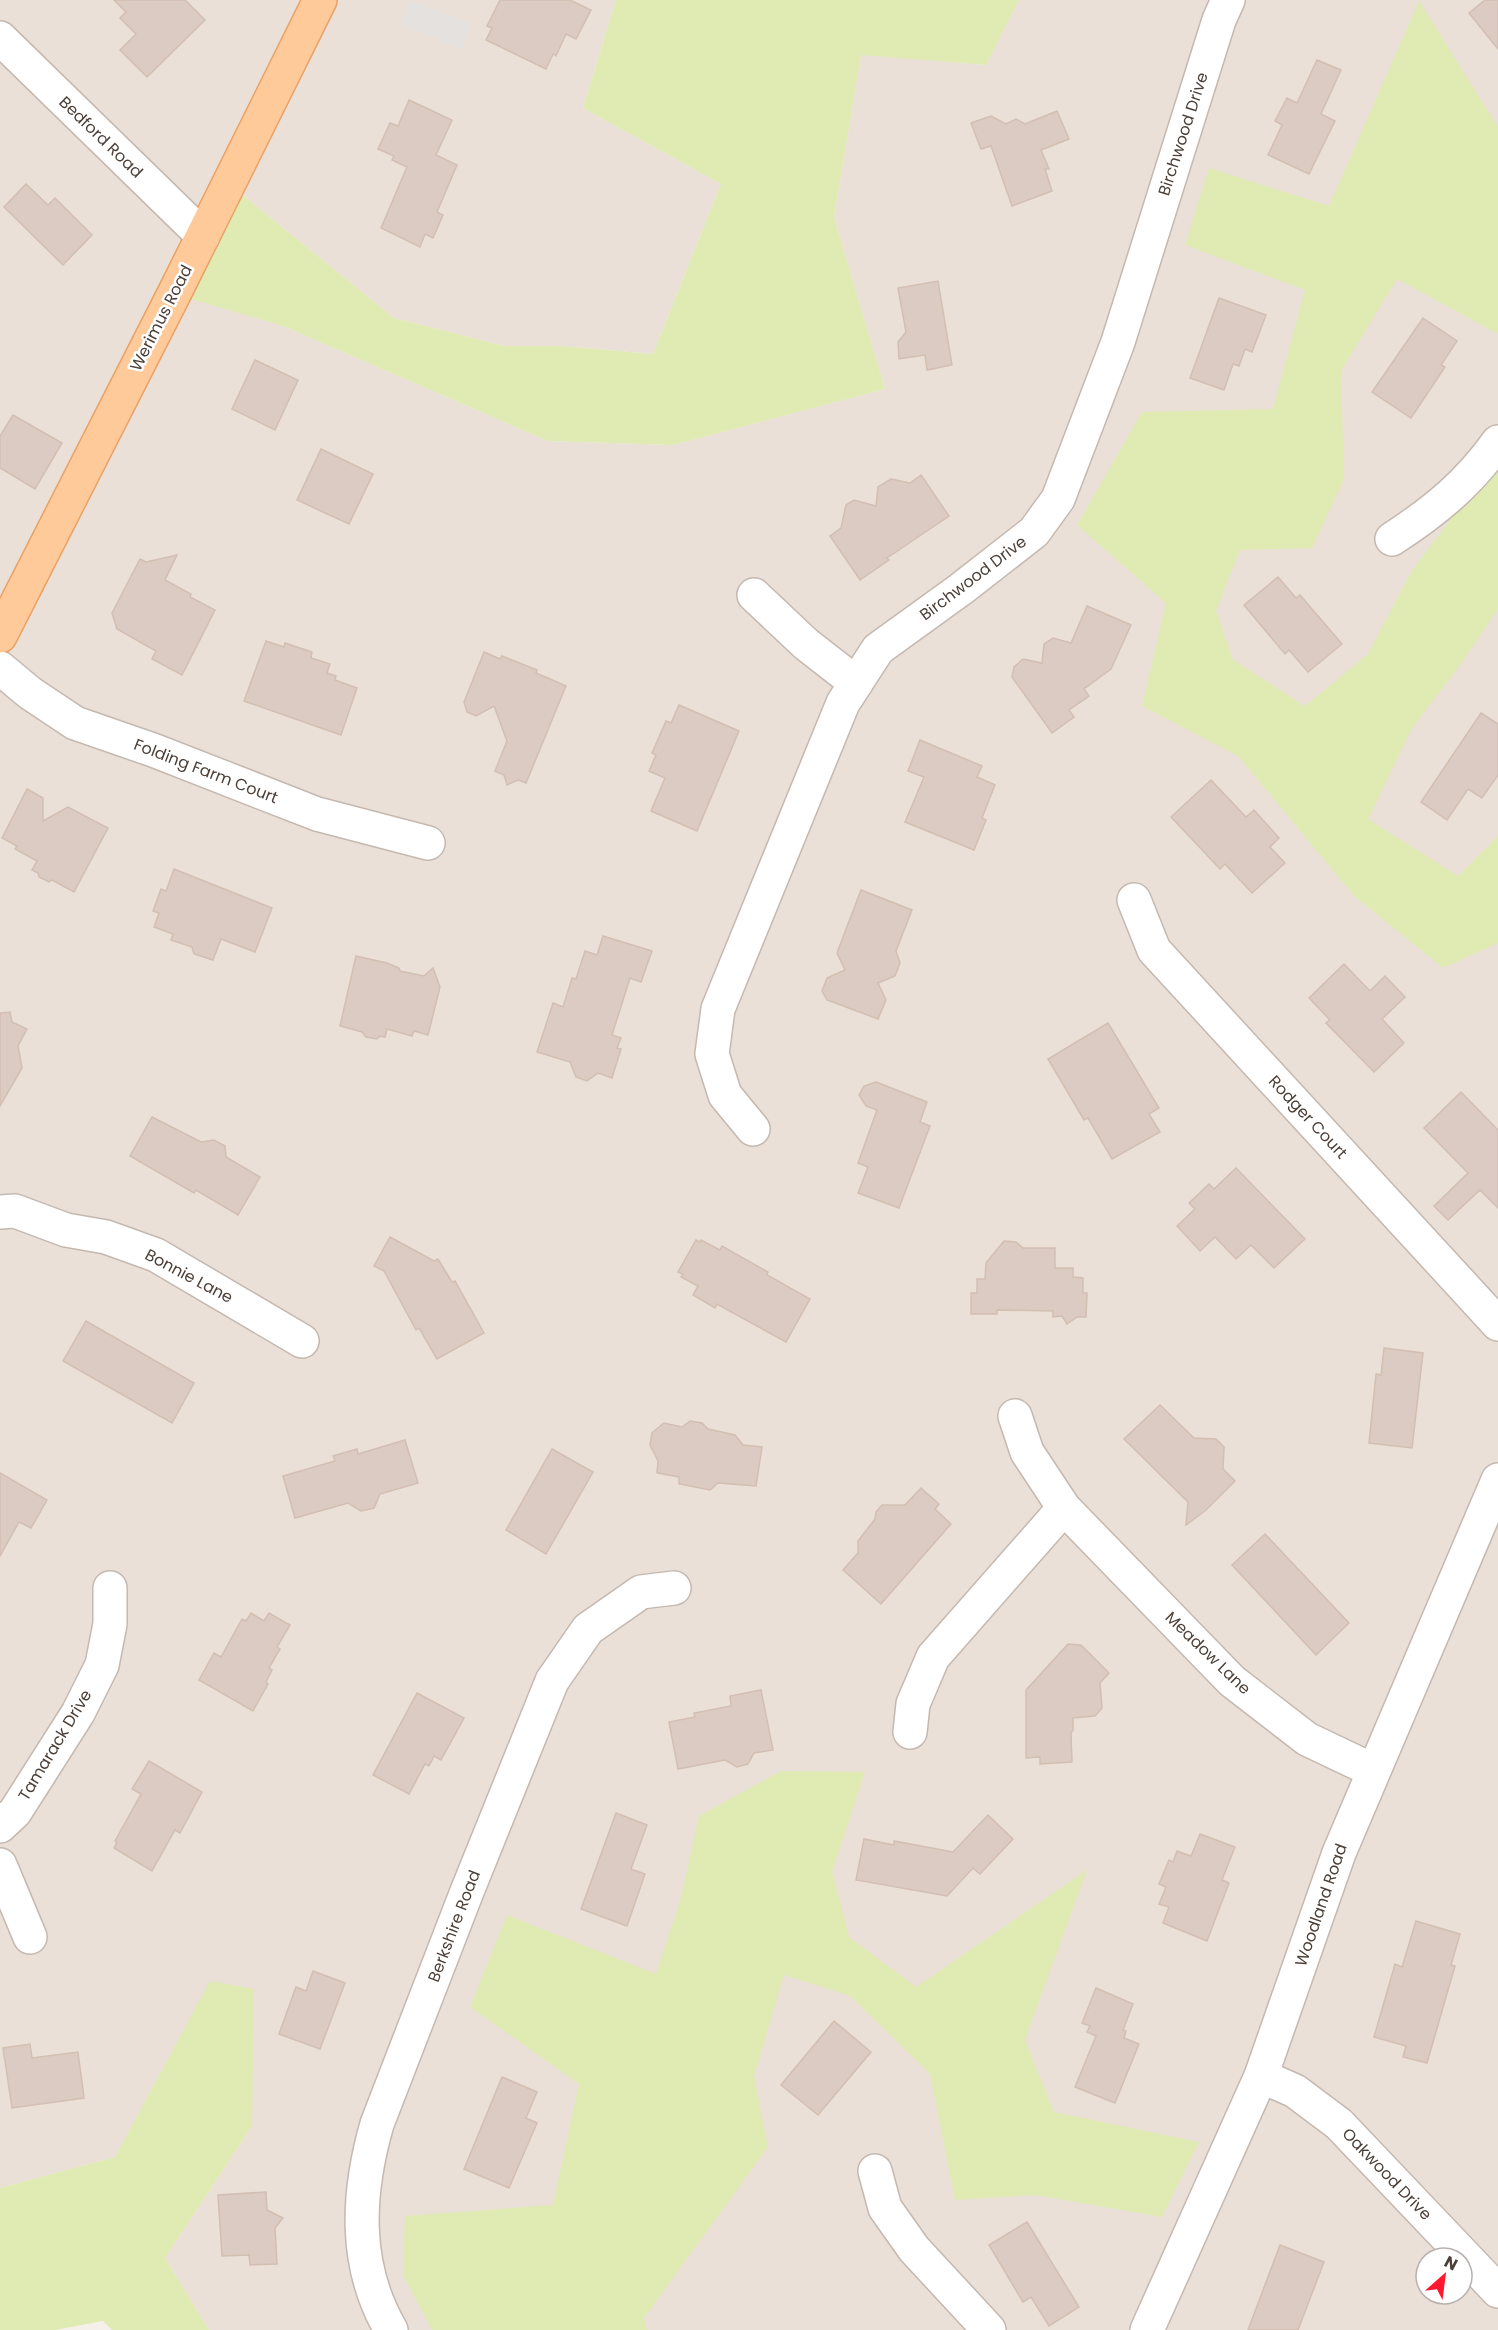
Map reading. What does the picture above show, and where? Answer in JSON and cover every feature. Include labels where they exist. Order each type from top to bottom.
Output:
[{"type":"main road","name":"Werimus Road","points":[[0,636],[320,0]]},
{"type":"street","name":"Birchwood Drive","points":[[753,1129],[725,1095],[712,1054],[718,1009],[843,703],[878,649],[961,589],[1034,532],[1058,499],[1118,342],[1219,20],[1228,0]]},
{"type":"street","name":"Bedford Road","points":[[0,38],[203,236]]},
{"type":"street","points":[[1392,539],[1452,497],[1483,463],[1498,442]]},
{"type":"street","points":[[754,595],[806,644],[856,683]]},
{"type":"street","name":"Folding Farm Court","points":[[0,668],[30,693],[75,723],[153,750],[317,814],[428,843]]},
{"type":"street","name":"Rodger Court","points":[[1134,900],[1154,950],[1498,1324]]},
{"type":"street","name":"Bonnie Lane","points":[[0,1212],[15,1211],[66,1230],[106,1237],[156,1255],[302,1341]]},
{"type":"street","name":"Meadow Lane","points":[[1015,1416],[1027,1452],[1064,1508],[1232,1681],[1307,1739],[1372,1770]]},
{"type":"street","name":"Woodland Road","points":[[1148,2330],[1262,2076],[1338,1853],[1372,1770],[1490,1522],[1498,1480]]},
{"type":"street","points":[[910,1732],[913,1704],[933,1657],[1064,1508]]},
{"type":"street","name":"Tamarack Drive","points":[[0,1826],[15,1812],[78,1713],[102,1665],[110,1624],[110,1588]]},
{"type":"street","name":"Berkshire Road","points":[[391,2330],[374,2289],[363,2246],[361,2202],[366,2163],[376,2124],[461,1905],[552,1681],[588,1629],[642,1592],[674,1588]]},
{"type":"street","points":[[0,1865],[30,1937]]},
{"type":"street","name":"Oakwood Drive","points":[[1262,2076],[1295,2091],[1339,2124],[1498,2291]]},
{"type":"street","points":[[875,2172],[885,2208],[914,2249],[989,2330]]},
{"type":"shaded area","points":[[0,0],[616,0],[583,108],[721,184],[653,354],[562,346],[504,346],[394,318],[229,184],[174,293],[283,326],[548,441],[673,445],[885,389],[834,217],[861,54],[986,65],[1019,0],[1498,0],[1498,2330],[209,2330],[165,2258],[252,2126],[211,1981],[115,2157],[0,2188]]},
{"type":"shaded area","points":[[411,1],[471,24],[462,49],[401,25]]},
{"type":"green space","points":[[616,0],[1019,0],[986,65],[861,55],[834,217],[885,389],[673,445],[548,441],[283,326],[174,294],[229,184],[394,318],[504,346],[562,346],[653,354],[721,184],[583,108]]},
{"type":"green space","points":[[1419,1],[1498,127],[1498,334],[1397,279],[1341,371],[1344,479],[1312,548],[1240,550],[1216,611],[1233,660],[1305,706],[1368,654],[1411,572],[1498,456],[1498,609],[1458,668],[1412,728],[1368,819],[1458,876],[1498,836],[1498,943],[1443,968],[1354,896],[1238,756],[1142,706],[1166,603],[1077,525],[1142,412],[1273,409],[1305,290],[1185,245],[1209,168],[1329,206]]},
{"type":"green space","points":[[781,1771],[865,1772],[832,1872],[849,1937],[916,1987],[1087,1870],[1025,2040],[1054,2112],[1199,2142],[1162,2217],[1035,2195],[955,2200],[930,2074],[850,1996],[784,1975],[754,2076],[768,2147],[644,2318],[647,2330],[432,2330],[403,2275],[405,2216],[553,2205],[579,2084],[470,2007],[507,1915],[656,1974],[681,1898],[699,1816]]},
{"type":"green space","points":[[210,1981],[254,1989],[252,2126],[165,2258],[209,2330],[112,2330],[103,2321],[55,2330],[0,2330],[0,2188],[115,2157]]},
{"type":"building","points":[[114,0],[185,0],[205,20],[147,77],[120,50],[136,34],[120,18],[126,12]]},
{"type":"building","points":[[500,0],[570,0],[591,10],[576,39],[566,34],[556,56],[553,54],[546,69],[486,40],[492,28],[487,26]]},
{"type":"building","points":[[1485,0],[1498,0],[1498,49],[1469,13]]},
{"type":"building","points":[[1317,60],[1341,70],[1321,114],[1335,121],[1309,174],[1268,155],[1282,125],[1275,121],[1287,98],[1297,103]]},
{"type":"building","points":[[409,100],[452,120],[436,155],[457,165],[437,212],[443,215],[433,238],[425,234],[420,247],[381,228],[407,167],[392,160],[394,156],[378,149],[390,123],[398,126]]},
{"type":"building","points":[[1057,111],[1069,139],[1041,150],[1049,169],[1045,169],[1052,191],[1012,206],[991,146],[981,149],[971,123],[991,116],[1006,124],[1016,119],[1025,124]]},
{"type":"building","points":[[26,184],[48,205],[55,198],[92,235],[63,265],[4,207]]},
{"type":"building","points":[[938,281],[952,365],[927,370],[925,355],[899,359],[898,342],[906,332],[898,288]]},
{"type":"building","points":[[1219,298],[1266,315],[1252,352],[1245,349],[1239,366],[1233,364],[1224,390],[1190,378]]},
{"type":"building","points":[[1423,318],[1457,341],[1441,365],[1445,367],[1411,418],[1372,392]]},
{"type":"building","points":[[255,360],[298,380],[275,430],[232,409]]},
{"type":"building","points":[[13,415],[62,443],[35,489],[0,468],[0,436]]},
{"type":"building","points":[[321,449],[373,474],[349,524],[297,500]]},
{"type":"building","points":[[921,475],[949,516],[887,558],[889,560],[860,580],[830,536],[841,528],[846,505],[854,500],[876,506],[878,487],[891,479],[910,483]]},
{"type":"building","points":[[177,555],[165,580],[215,610],[182,675],[152,659],[156,651],[117,629],[112,613],[140,559],[146,562]]},
{"type":"building","points":[[1278,577],[1296,598],[1300,595],[1342,644],[1308,672],[1289,650],[1285,654],[1244,605]]},
{"type":"building","points":[[1087,606],[1131,625],[1111,669],[1084,689],[1089,696],[1069,710],[1074,717],[1052,733],[1012,677],[1014,667],[1023,659],[1042,663],[1044,644],[1053,638],[1071,643]]},
{"type":"building","points":[[266,641],[284,647],[285,643],[312,652],[311,658],[330,664],[327,673],[336,676],[335,680],[357,688],[341,735],[244,701]]},
{"type":"building","points":[[484,652],[500,659],[502,656],[537,670],[536,673],[566,686],[526,783],[518,780],[507,785],[504,775],[495,771],[507,741],[494,706],[476,716],[467,712],[464,702]]},
{"type":"building","points":[[679,705],[739,731],[697,831],[651,811],[665,778],[649,771],[656,755],[652,753],[666,721],[671,723]]},
{"type":"building","points":[[1481,713],[1498,724],[1498,775],[1482,798],[1468,789],[1447,820],[1421,802]]},
{"type":"building","points":[[920,740],[982,766],[977,777],[995,785],[982,818],[986,820],[974,850],[905,822],[924,777],[908,771]]},
{"type":"building","points":[[1211,780],[1246,817],[1254,810],[1279,838],[1270,847],[1285,863],[1252,893],[1225,864],[1220,869],[1171,817]]},
{"type":"building","points":[[27,789],[43,798],[43,821],[68,807],[108,828],[74,892],[52,880],[49,882],[39,877],[38,873],[32,870],[37,861],[15,849],[17,846],[2,838]]},
{"type":"building","points":[[174,869],[272,908],[255,952],[221,939],[213,960],[194,954],[192,947],[171,940],[173,934],[154,927],[159,913],[153,911],[161,889],[166,891]]},
{"type":"building","points":[[861,890],[912,910],[896,951],[900,963],[895,976],[878,983],[886,1000],[878,1019],[827,1000],[822,991],[827,978],[845,970],[837,953]]},
{"type":"building","points":[[603,936],[652,951],[641,982],[630,978],[612,1035],[621,1038],[617,1048],[621,1049],[612,1078],[598,1073],[587,1081],[576,1077],[570,1062],[537,1052],[553,1003],[563,1007],[572,978],[576,979],[585,951],[597,955]]},
{"type":"building","points":[[356,956],[387,963],[399,968],[400,971],[424,976],[433,968],[440,987],[428,1035],[414,1031],[412,1036],[387,1029],[385,1037],[380,1036],[377,1039],[340,1026]]},
{"type":"building","points":[[1344,964],[1370,991],[1385,976],[1405,997],[1382,1019],[1404,1043],[1374,1072],[1326,1023],[1330,1020],[1309,998]]},
{"type":"building","points":[[10,1012],[12,1022],[27,1029],[18,1046],[22,1068],[0,1106],[0,1013]]},
{"type":"building","points":[[1108,1023],[1159,1108],[1149,1114],[1160,1132],[1112,1159],[1088,1118],[1084,1120],[1048,1059]]},
{"type":"building","points":[[876,1082],[927,1102],[920,1122],[930,1126],[899,1208],[858,1193],[868,1167],[858,1163],[877,1110],[866,1106],[859,1095],[864,1086]]},
{"type":"building","points":[[1461,1092],[1498,1130],[1498,1208],[1480,1190],[1448,1220],[1434,1206],[1468,1173],[1424,1128]]},
{"type":"building","points":[[152,1117],[201,1142],[214,1140],[225,1146],[226,1157],[260,1177],[238,1215],[196,1190],[194,1193],[130,1156]]},
{"type":"building","points":[[1236,1168],[1305,1239],[1274,1268],[1251,1245],[1236,1259],[1215,1237],[1200,1251],[1177,1226],[1195,1209],[1189,1203],[1209,1184],[1214,1189]]},
{"type":"building","points":[[390,1237],[434,1261],[438,1259],[452,1282],[455,1281],[484,1333],[437,1359],[419,1328],[416,1330],[384,1271],[374,1266]]},
{"type":"building","points":[[696,1240],[700,1242],[701,1240],[720,1250],[722,1246],[810,1299],[786,1342],[717,1304],[715,1308],[693,1295],[698,1286],[681,1277],[683,1274],[678,1272]]},
{"type":"building","points":[[1004,1241],[1016,1242],[1023,1248],[1055,1248],[1055,1268],[1073,1268],[1073,1277],[1083,1278],[1083,1293],[1087,1293],[1086,1317],[1077,1317],[1067,1324],[1062,1316],[1053,1317],[1053,1311],[997,1310],[997,1314],[971,1314],[971,1293],[977,1293],[977,1279],[985,1279],[986,1263]]},
{"type":"building","points":[[86,1321],[194,1383],[172,1423],[63,1361]]},
{"type":"building","points":[[1384,1348],[1423,1353],[1412,1448],[1369,1443],[1376,1374],[1381,1375]]},
{"type":"building","points":[[1160,1405],[1194,1438],[1216,1439],[1224,1447],[1223,1469],[1235,1481],[1206,1510],[1186,1525],[1188,1502],[1124,1439]]},
{"type":"building","points":[[690,1421],[702,1423],[708,1429],[735,1435],[743,1445],[762,1447],[756,1486],[718,1483],[710,1490],[679,1484],[679,1477],[657,1473],[658,1461],[650,1445],[652,1433],[664,1423],[682,1427]]},
{"type":"building","points":[[405,1440],[418,1483],[380,1494],[374,1508],[361,1511],[348,1503],[295,1518],[283,1476],[335,1461],[333,1456],[357,1449],[358,1454]]},
{"type":"building","points":[[552,1449],[593,1472],[546,1554],[506,1530]]},
{"type":"building","points":[[0,1473],[47,1500],[31,1528],[19,1522],[0,1556]]},
{"type":"building","points":[[921,1488],[939,1504],[935,1509],[951,1524],[881,1604],[843,1570],[858,1553],[858,1541],[875,1519],[876,1512],[882,1505],[905,1505]]},
{"type":"building","points":[[1265,1534],[1349,1623],[1316,1655],[1232,1565]]},
{"type":"building","points":[[251,1613],[264,1621],[269,1613],[290,1625],[277,1647],[280,1649],[269,1668],[272,1670],[266,1682],[268,1684],[253,1711],[199,1680],[214,1653],[221,1657],[242,1619],[246,1621]]},
{"type":"building","points":[[1068,1644],[1081,1645],[1109,1673],[1100,1683],[1102,1708],[1095,1716],[1073,1718],[1072,1762],[1040,1764],[1040,1757],[1026,1758],[1026,1690]]},
{"type":"building","points":[[761,1690],[773,1750],[754,1753],[748,1764],[737,1767],[725,1760],[678,1769],[669,1722],[695,1717],[694,1713],[731,1706],[730,1696]]},
{"type":"building","points":[[417,1693],[464,1718],[441,1760],[434,1756],[429,1766],[425,1764],[409,1794],[373,1775]]},
{"type":"building","points":[[149,1761],[202,1792],[180,1833],[175,1830],[152,1871],[114,1848],[117,1843],[115,1841],[141,1794],[132,1789]]},
{"type":"building","points":[[616,1813],[647,1825],[631,1869],[645,1874],[627,1926],[581,1909]]},
{"type":"building","points":[[988,1815],[1013,1839],[980,1874],[973,1868],[947,1896],[856,1880],[864,1839],[894,1845],[894,1841],[953,1852]]},
{"type":"building","points":[[1200,1834],[1235,1847],[1222,1880],[1229,1883],[1207,1941],[1163,1923],[1169,1907],[1159,1904],[1166,1887],[1159,1884],[1169,1860],[1173,1862],[1177,1851],[1191,1856]]},
{"type":"building","points":[[1416,1921],[1460,1934],[1451,1965],[1455,1966],[1427,2063],[1403,2057],[1406,2046],[1374,2037],[1395,1964],[1402,1967]]},
{"type":"building","points":[[313,1971],[345,1983],[320,2049],[279,2034],[296,1987],[306,1991]]},
{"type":"building","points":[[1096,1988],[1133,2004],[1123,2030],[1126,2031],[1124,2038],[1139,2044],[1115,2103],[1075,2087],[1096,2036],[1087,2032],[1090,2026],[1082,2023]]},
{"type":"building","points":[[834,2021],[871,2052],[818,2115],[781,2085]]},
{"type":"building","points":[[30,2044],[32,2058],[78,2052],[84,2098],[12,2108],[3,2048]]},
{"type":"building","points":[[502,2077],[537,2092],[526,2118],[537,2123],[509,2188],[464,2169]]},
{"type":"building","points":[[266,2192],[267,2210],[283,2218],[275,2228],[277,2264],[250,2265],[249,2255],[222,2256],[218,2195]]},
{"type":"building","points":[[1027,2222],[1079,2307],[1049,2326],[1031,2297],[1023,2302],[989,2245]]},
{"type":"building","points":[[1280,2245],[1324,2262],[1298,2330],[1248,2330]]}]
